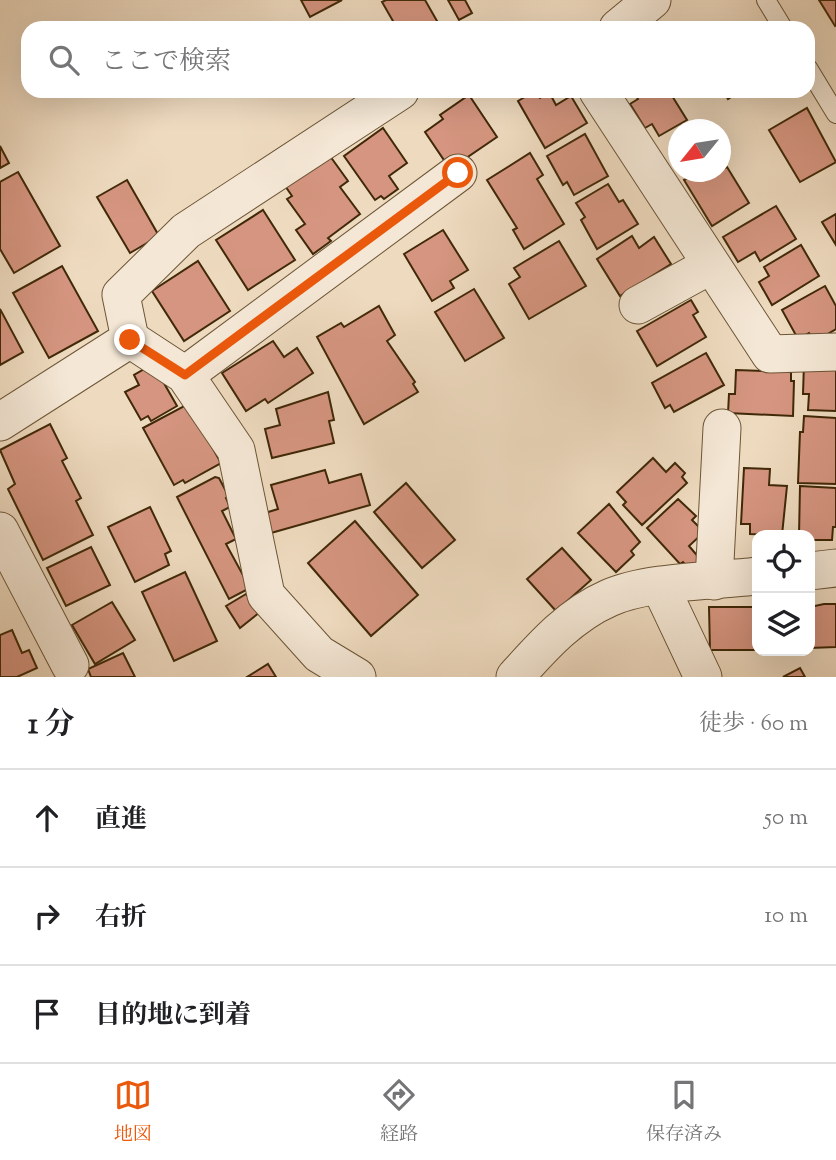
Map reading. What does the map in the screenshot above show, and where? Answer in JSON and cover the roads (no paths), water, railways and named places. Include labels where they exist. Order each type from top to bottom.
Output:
[{"type":"street","points":[[626,21],[652,0]]},
{"type":"street","points":[[357,677],[319,654],[266,595],[236,450],[185,375],[130,340],[121,295],[186,231],[389,98]]},
{"type":"street","points":[[603,98],[770,354],[836,352]]},
{"type":"street","points":[[185,375],[458,173]]},
{"type":"street","points":[[638,305],[711,265]]},
{"type":"street","points":[[0,422],[130,340]]},
{"type":"street","points":[[714,581],[722,428]]},
{"type":"street","points":[[0,531],[70,665]]},
{"type":"street","points":[[815,570],[836,568]]},
{"type":"street","points":[[515,677],[555,633],[609,597],[660,586],[752,577]]},
{"type":"street","points":[[660,586],[703,677]]},
{"type":"lane","points":[[766,0],[779,21]]},
{"type":"lane","points":[[815,80],[836,114]]}]
